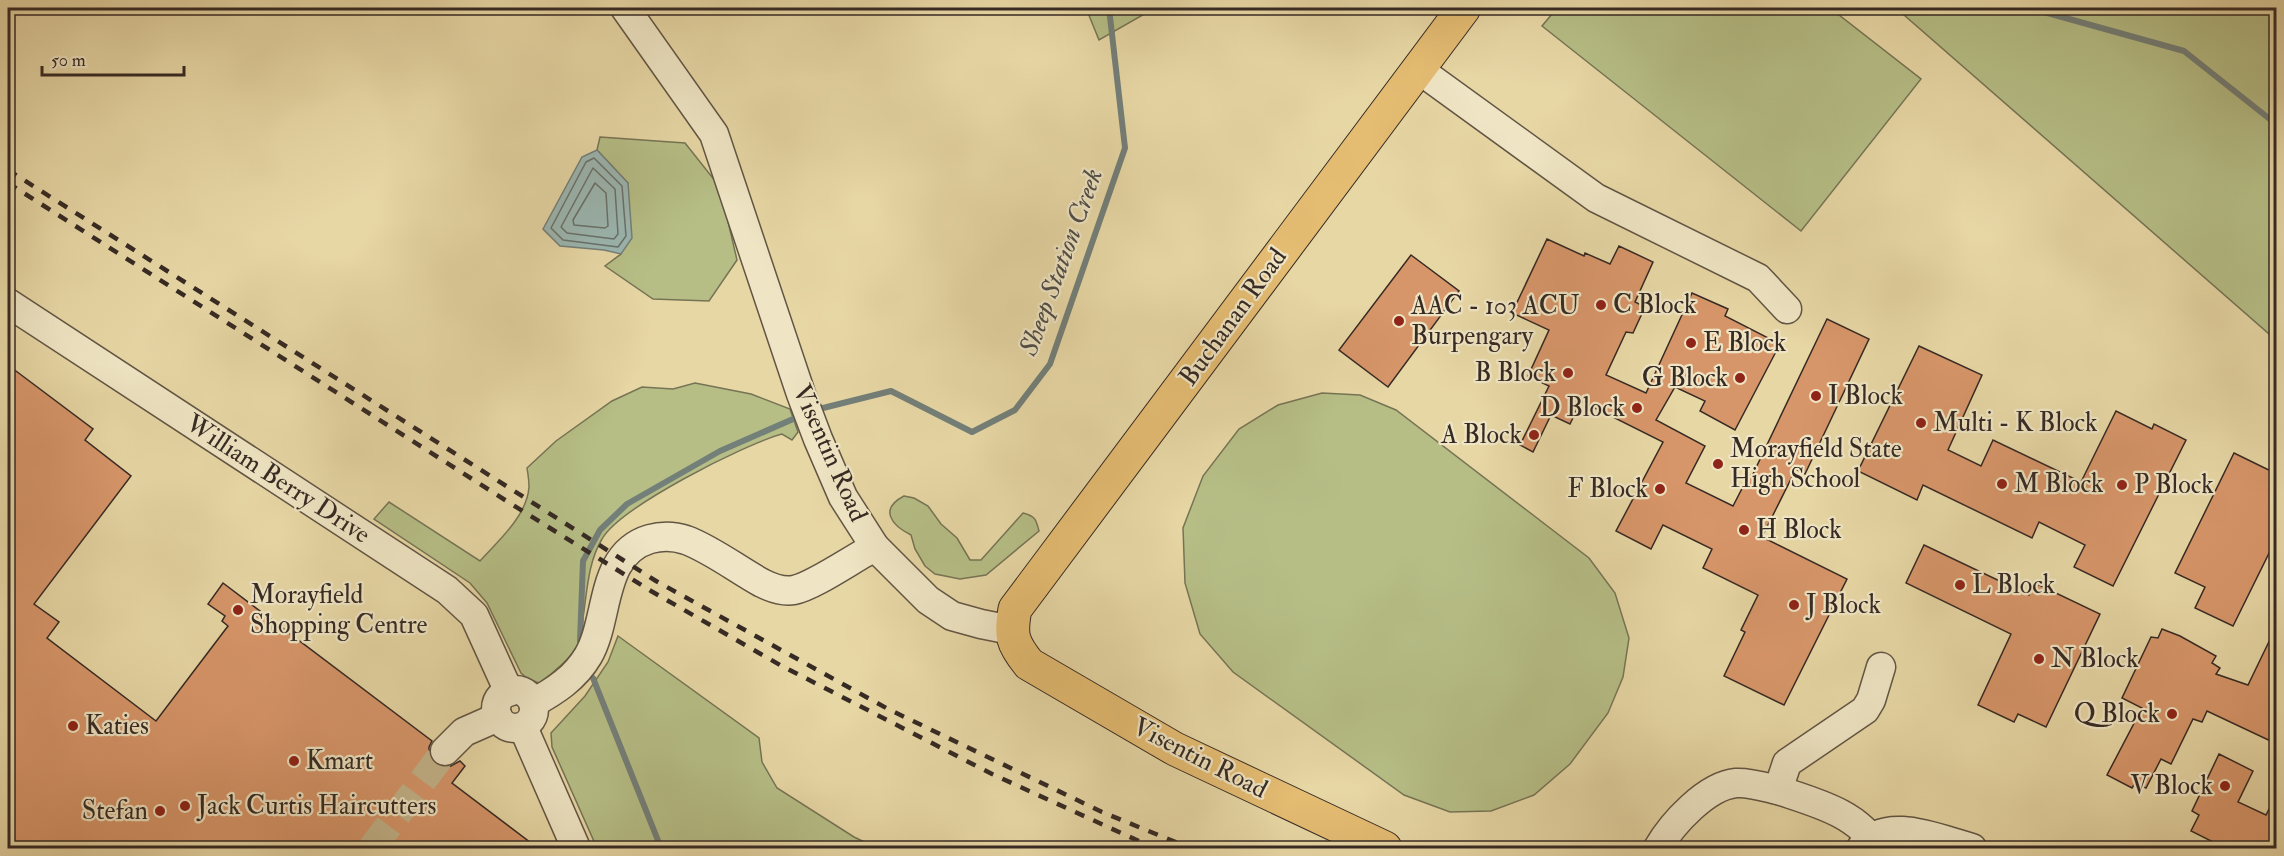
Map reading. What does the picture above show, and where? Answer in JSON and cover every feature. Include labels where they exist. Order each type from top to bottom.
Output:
[{"type":"main road","name":"Buchanan Road","points":[[1011,630],[1015,609],[1464,8]]},
{"type":"main road","name":"Visentin Road","points":[[1011,630],[1015,647],[1029,664],[1165,744],[1385,849]]},
{"type":"street","name":"Visentin Road","points":[[625,8],[714,134],[818,439],[843,496],[874,547],[928,600],[952,616],[1011,630]]},
{"type":"street","points":[[1418,69],[1596,198],[1758,278],[1787,309]]},
{"type":"street","name":"William Berry Drive","points":[[8,303],[447,590],[474,615],[576,849]]},
{"type":"street","points":[[446,751],[464,732],[516,710],[561,686],[575,673],[588,657],[600,628],[608,589],[616,568],[624,555],[641,543],[663,537],[686,540],[762,583],[788,591],[810,584],[874,547]]},
{"type":"street","points":[[1778,790],[1787,763],[1864,710],[1871,700],[1881,667]]},
{"type":"street","points":[[1658,849],[1680,819],[1714,790],[1727,784],[1738,783],[1778,790],[1832,809],[1870,845],[1888,832],[1910,832],[1972,849]]},
{"type":"green space","points":[[1086,8],[1155,8],[1099,40]]},
{"type":"green space","points":[[1557,8],[1830,8],[1921,79],[1801,231],[1542,26]]},
{"type":"green space","points":[[1896,8],[2276,8],[2276,340]]},
{"type":"green space","points":[[600,137],[685,143],[720,187],[737,260],[709,301],[653,299],[605,266],[621,254],[628,183],[597,150]]},
{"type":"green space","points":[[695,383],[751,394],[790,409],[798,432],[792,440],[782,434],[714,463],[657,494],[613,526],[602,539],[594,557],[580,641],[568,659],[539,683],[528,679],[521,673],[487,603],[470,583],[374,519],[389,502],[480,561],[503,536],[523,508],[529,487],[527,468],[556,441],[612,401],[642,387],[673,389]]},
{"type":"green space","points":[[1322,393],[1360,395],[1396,410],[1589,558],[1615,593],[1629,638],[1623,677],[1608,713],[1570,764],[1534,795],[1491,811],[1450,812],[1404,795],[1233,672],[1200,634],[1185,583],[1183,528],[1203,476],[1239,429],[1278,405]]},
{"type":"green space","points":[[904,496],[914,498],[928,506],[941,524],[957,538],[970,560],[981,560],[1023,513],[1034,519],[1039,531],[986,575],[960,579],[935,574],[925,566],[915,549],[911,535],[898,527],[891,517],[892,506]]},
{"type":"green space","points":[[618,636],[759,738],[762,762],[777,788],[854,837],[877,848],[597,848],[552,747],[551,733],[585,696],[608,662]]},
{"type":"water","points":[[597,150],[628,183],[632,238],[621,254],[560,246],[543,229],[582,157]]},
{"type":"building","points":[[1547,239],[1584,256],[1585,253],[1610,264],[1619,246],[1653,262],[1635,302],[1645,307],[1633,333],[1626,332],[1606,375],[1646,393],[1692,293],[1728,309],[1725,316],[1780,344],[1735,430],[1700,411],[1705,401],[1675,387],[1656,420],[1705,446],[1686,483],[1733,506],[1749,475],[1752,476],[1827,319],[1869,339],[1805,474],[1796,469],[1762,537],[1847,579],[1784,705],[1724,676],[1745,632],[1741,630],[1758,595],[1703,568],[1712,549],[1663,525],[1651,549],[1616,531],[1663,442],[1581,401],[1570,424],[1551,415],[1533,452],[1520,445],[1549,386],[1528,376],[1549,330],[1512,313]]},
{"type":"building","name":"AAC - 103 ACU Burpengary","points":[[1411,255],[1459,291],[1388,387],[1339,350]]},
{"type":"building","points":[[1919,346],[1982,375],[1948,450],[1981,466],[1993,440],[2081,482],[2116,411],[2152,429],[2154,424],[2186,440],[2113,586],[2074,567],[2085,545],[2039,522],[2032,538],[1923,485],[1917,500],[1858,471]]},
{"type":"building","name":"Morayfield Shopping Centre","points":[[8,365],[93,429],[85,440],[131,476],[34,604],[59,622],[47,638],[156,721],[228,626],[222,621],[225,616],[208,604],[223,583],[432,741],[429,755],[434,763],[440,767],[449,767],[460,761],[465,766],[452,783],[539,849],[8,849]]},
{"type":"building","name":"P Block","points":[[2234,453],[2277,474],[2277,537],[2233,626],[2195,608],[2205,587],[2175,573]]},
{"type":"building","name":"N Block","points":[[1924,545],[2029,595],[2035,583],[2100,614],[2046,727],[2018,714],[2014,722],[1978,705],[2011,634],[1906,583]]},
{"type":"building","name":"Q Block","points":[[2277,625],[2277,744],[2207,711],[2202,722],[2193,719],[2171,764],[2161,759],[2146,788],[2135,783],[2132,788],[2107,775],[2142,708],[2122,698],[2151,637],[2158,638],[2162,629],[2180,636],[2216,656],[2212,663],[2220,668],[2216,674],[2248,685]]},
{"type":"building","name":"V Block","points":[[2219,754],[2253,771],[2238,802],[2266,815],[2277,793],[2277,849],[2249,849],[2235,842],[2232,849],[2227,849],[2191,831],[2199,815],[2192,811]]},
{"type":"waterway","name":"Sheep Station Creek","points":[[815,410],[891,391],[972,432],[1015,410],[1050,364],[1125,148],[1109,8]]},
{"type":"waterway","points":[[2037,8],[2044,12],[2184,51],[2276,124]]},
{"type":"waterway","name":"Sheep Station Creek","points":[[580,641],[583,561],[600,530],[627,504],[720,451],[800,416]]},
{"type":"waterway","name":"Sheep Station Creek","points":[[593,678],[661,848]]},
{"type":"tunnel","points":[[372,848],[445,751]]},
{"type":"railway","points":[[8,170],[656,581],[888,709],[1102,812],[1190,848]]},
{"type":"railway","points":[[8,183],[651,591],[780,665],[992,774],[1154,848]]},
{"type":"place","name":"C Block","points":[[1601,305]]},
{"type":"place","name":"AAC - 103 ACU Burpengary","points":[[1399,321]]},
{"type":"place","name":"E Block","points":[[1691,343]]},
{"type":"place","name":"B Block","points":[[1568,373]]},
{"type":"place","name":"G Block","points":[[1740,378]]},
{"type":"place","name":"I Block","points":[[1816,396]]},
{"type":"place","name":"D Block","points":[[1637,408]]},
{"type":"place","name":"Multi - K Block","points":[[1921,423]]},
{"type":"place","name":"A Block","points":[[1534,435]]},
{"type":"place","name":"Morayfield State High School","points":[[1718,464]]},
{"type":"place","name":"M Block","points":[[2002,484]]},
{"type":"place","name":"P Block","points":[[2122,485]]},
{"type":"place","name":"F Block","points":[[1660,489]]},
{"type":"place","name":"H Block","points":[[1744,530]]},
{"type":"place","name":"L Block","points":[[1960,585]]},
{"type":"place","name":"J Block","points":[[1794,605]]},
{"type":"place","name":"Morayfield Shopping Centre","points":[[238,610]]},
{"type":"place","name":"N Block","points":[[2039,659]]},
{"type":"place","name":"Q Block","points":[[2172,714]]},
{"type":"place","name":"Katies","points":[[73,726]]},
{"type":"place","name":"Kmart","points":[[294,761]]},
{"type":"place","name":"V Block","points":[[2225,786]]},
{"type":"place","name":"Jack Curtis Haircutters","points":[[185,806]]},
{"type":"place","name":"Stefan","points":[[160,811]]}]
